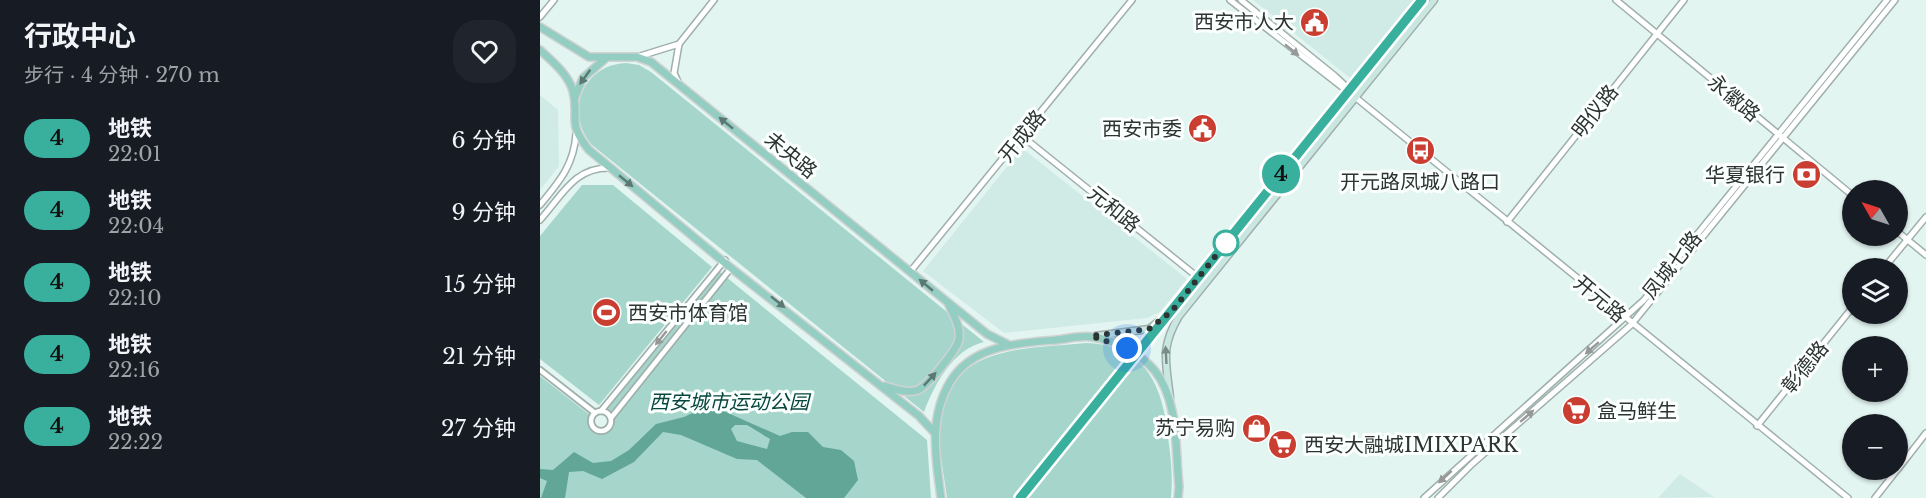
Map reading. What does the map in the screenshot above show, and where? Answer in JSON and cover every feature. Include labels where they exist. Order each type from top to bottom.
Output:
[{"type":"main road","points":[[1179,498],[1165,348],[1167,335],[1202,281],[1349,92],[1424,0]]},
{"type":"main road","points":[[941,498],[934,432],[939,405],[950,381],[967,363],[1007,344],[1149,329],[1172,311],[1202,281],[1434,0]]},
{"type":"main road","points":[[540,27],[589,57],[637,57]]},
{"type":"main road","points":[[540,50],[561,69],[573,92],[576,134],[610,168],[725,260],[731,268],[919,416],[934,432]]},
{"type":"main road","name":"未央路","points":[[637,57],[651,62],[987,334],[1007,344]]},
{"type":"main road","points":[[573,102],[583,78],[606,58]]},
{"type":"main road","points":[[877,383],[900,391],[916,391],[926,384],[957,347],[960,337],[947,302]]},
{"type":"main road","points":[[1091,336],[1127,348],[1155,371],[1170,398]]},
{"type":"street","points":[[540,17],[555,0]]},
{"type":"street","points":[[680,86],[674,73],[679,44],[714,0]]},
{"type":"street","name":"开成路","points":[[910,272],[1132,0]]},
{"type":"street","points":[[1230,0],[1349,92]]},
{"type":"street","points":[[1241,0],[1354,98]]},
{"type":"street","name":"永徽路","points":[[1616,0],[1842,187]]},
{"type":"street","name":"明仪路","points":[[1507,222],[1684,0]]},
{"type":"street","name":"凤城七路","points":[[1438,498],[1473,464],[1631,324],[1887,0]]},
{"type":"street","name":"凤城七路","points":[[1424,498],[1442,479],[1644,300],[1895,0]]},
{"type":"street","points":[[637,57],[679,44]]},
{"type":"street","name":"开元路","points":[[1354,98],[1848,498]]},
{"type":"street","points":[[540,205],[567,171],[573,159],[576,134]]},
{"type":"street","name":"元和路","points":[[1022,136],[1202,281]]},
{"type":"street","points":[[540,220],[575,177],[589,170],[610,168]]},
{"type":"street","points":[[1926,217],[1908,240],[1926,255]]},
{"type":"street","points":[[1893,258],[1903,246]]},
{"type":"street","points":[[725,260],[601,411],[595,413],[591,422],[597,430],[607,429],[611,418],[731,268]]},
{"type":"street","name":"彰德路","points":[[1757,426],[1842,320]]},
{"type":"street","points":[[540,370],[595,413]]},
{"type":"street","points":[[601,411],[608,413],[611,418]]},
{"type":"street","points":[[1908,455],[1926,433]]},
{"type":"street","points":[[1875,498],[1889,480]]},
{"type":"shaded area","points":[[1253,0],[1413,0],[1350,78]]},
{"type":"shaded area","points":[[540,95],[558,110],[559,166],[540,190]]},
{"type":"shaded area","points":[[1022,148],[1187,279],[1160,312],[1147,318],[1004,333],[923,271]]},
{"type":"shaded area","points":[[710,405],[780,436],[792,432],[808,432],[823,447],[841,450],[854,461],[858,480],[844,498],[806,498],[757,460],[737,459],[681,435],[663,432],[634,462],[602,479],[583,471],[569,472],[565,498],[541,498],[547,481],[540,478],[540,469],[553,470],[574,452],[593,463],[611,461],[629,450],[656,424],[684,417]],"holes":[[[735,425],[747,425],[770,439],[767,449],[737,441],[731,429]]]},
{"type":"shaded area","points":[[1680,474],[1714,497],[1658,498]]},
{"type":"green space","points":[[626,63],[639,65],[651,72],[984,342],[963,352],[954,360],[939,380],[924,412],[592,145],[579,119],[582,93],[598,72]]},
{"type":"green space","name":"西安市体育馆","points":[[582,185],[613,185],[712,267],[599,405],[540,359],[540,236]]},
{"type":"green space","name":"西安城市运动公园","points":[[715,268],[927,440],[931,498],[540,498],[540,376],[590,415],[589,423],[597,433],[608,431],[614,421],[612,414],[604,405]]},
{"type":"green space","points":[[1086,343],[1123,351],[1137,360],[1156,385],[1166,418],[1172,483],[1171,498],[947,498],[939,430],[946,395],[958,377],[975,364],[995,355],[1017,350]]},
{"type":"metro line","name":"4","points":[[1020,498],[1422,0]]},
{"type":"place","name":"西安市人大","points":[[1315,22]]},
{"type":"place","name":"西安市委","points":[[1203,129]]},
{"type":"place","name":"开元路凤城八路口","points":[[1420,151]]},
{"type":"place","name":"华夏银行","points":[[1806,175]]},
{"type":"place","name":"西安市体育馆","points":[[607,313]]},
{"type":"place","name":"盒马鲜生","points":[[1576,411]]},
{"type":"place","name":"苏宁易购","points":[[1256,428]]},
{"type":"place","name":"西安大融城IMIXPARK","points":[[1283,445]]},
{"type":"route","points":[[1127,348],[1091,336],[1149,329],[1172,311],[1226,243]]}]
